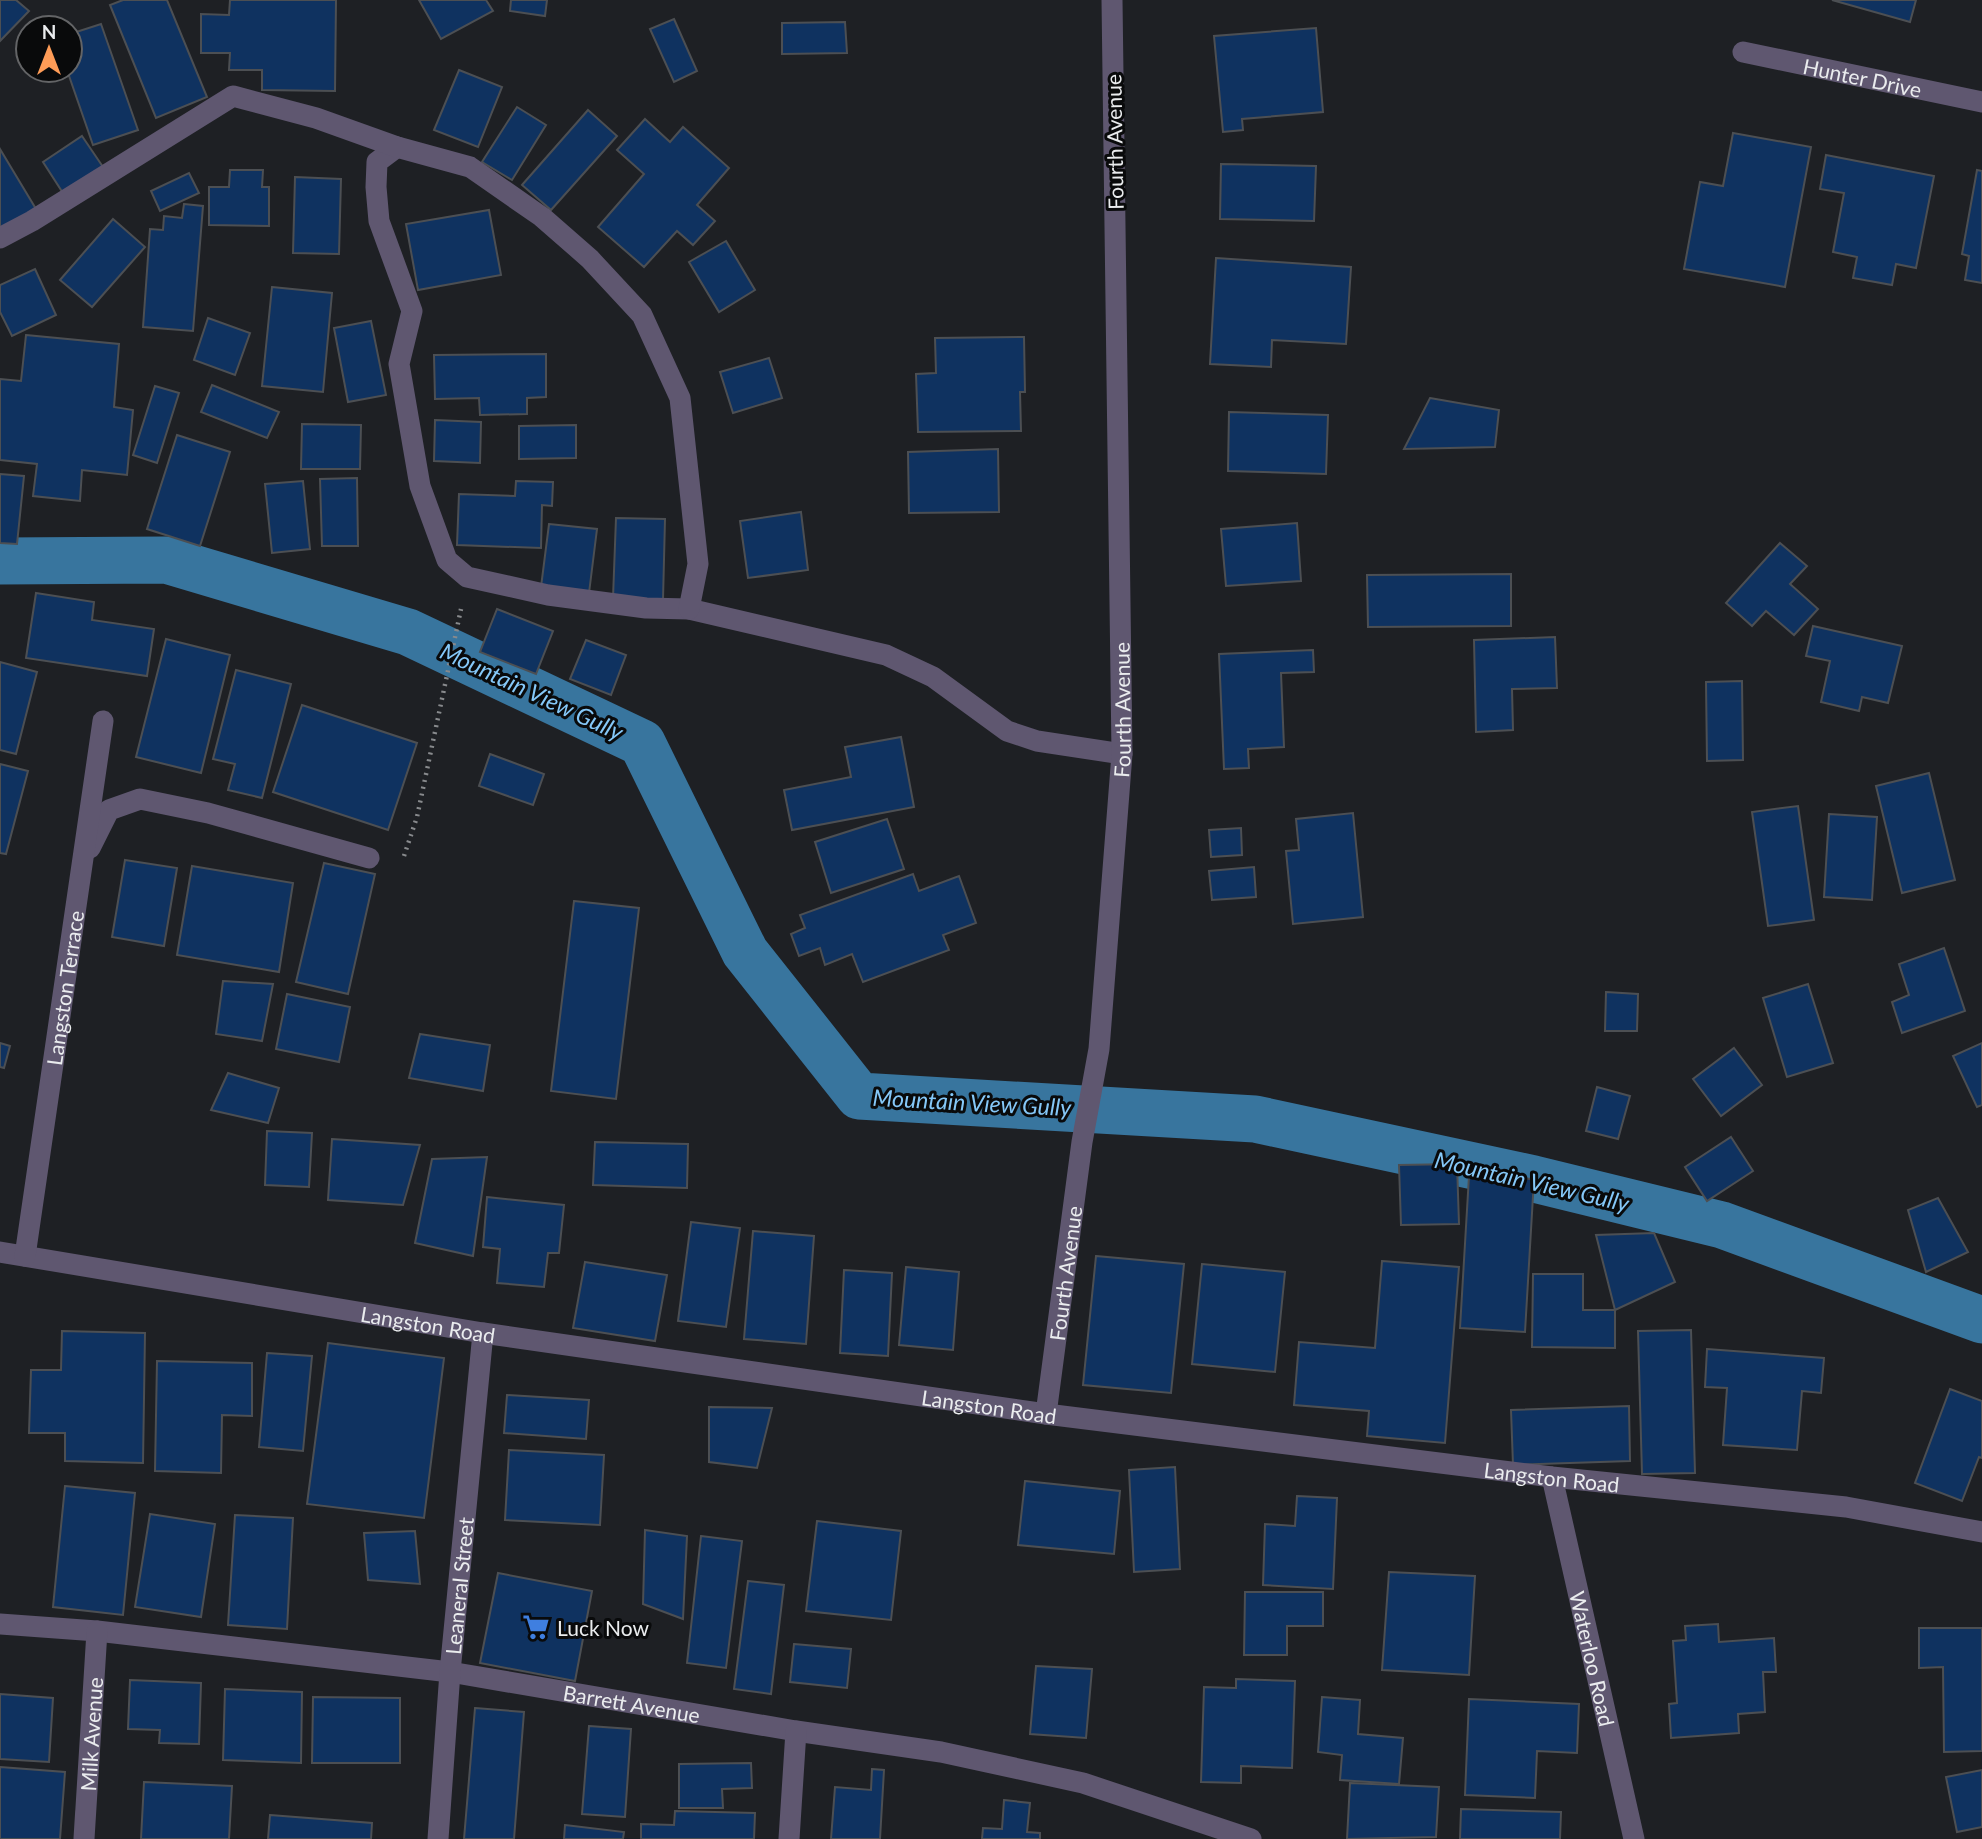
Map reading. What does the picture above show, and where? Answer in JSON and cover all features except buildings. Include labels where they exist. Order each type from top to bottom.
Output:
[{"type":"street","name":"Fourth Avenue","points":[[1046,1414],[1082,1142],[1099,1049],[1122,754],[1112,0]]},
{"type":"street","name":"Hunter Drive","points":[[1743,52],[1982,102]]},
{"type":"street","points":[[0,238],[32,222],[233,96],[316,118],[397,147],[470,167],[542,217],[590,259],[642,316],[680,398],[698,564],[690,609]]},
{"type":"street","points":[[397,147],[377,162],[376,187],[379,222],[412,311],[399,364],[420,486],[447,560],[467,577],[548,595],[646,608],[690,609],[886,654],[933,677],[1007,731],[1037,741],[1122,754]]},
{"type":"street","name":"Langston Terrace","points":[[25,1256],[103,721]]},
{"type":"street","points":[[82,866],[109,810],[140,799],[208,813],[369,858]]},
{"type":"street","name":"Langston Road","points":[[0,1252],[483,1333],[1046,1414],[1552,1477],[1846,1507],[1982,1532]]},
{"type":"street","name":"Leaneral Street","points":[[438,1839],[450,1672],[483,1333]]},
{"type":"street","name":"Waterloo Road","points":[[1552,1477],[1634,1839]]},
{"type":"street","name":"Barrett Avenue","points":[[0,1624],[97,1631],[450,1672],[796,1731],[941,1752],[1083,1783],[1251,1839]]},
{"type":"street","name":"Milk Avenue","points":[[84,1839],[97,1631]]},
{"type":"street","points":[[789,1839],[796,1731]]},
{"type":"path","points":[[369,858],[403,857],[417,817],[454,639]]},
{"type":"waterway","name":"Mountain View Gully","points":[[0,561],[166,560],[408,632],[642,743],[745,952],[859,1096],[1255,1119],[1534,1179],[1722,1225],[1982,1320]]},
{"type":"place","name":"Luck Now","points":[[536,1627]]}]
